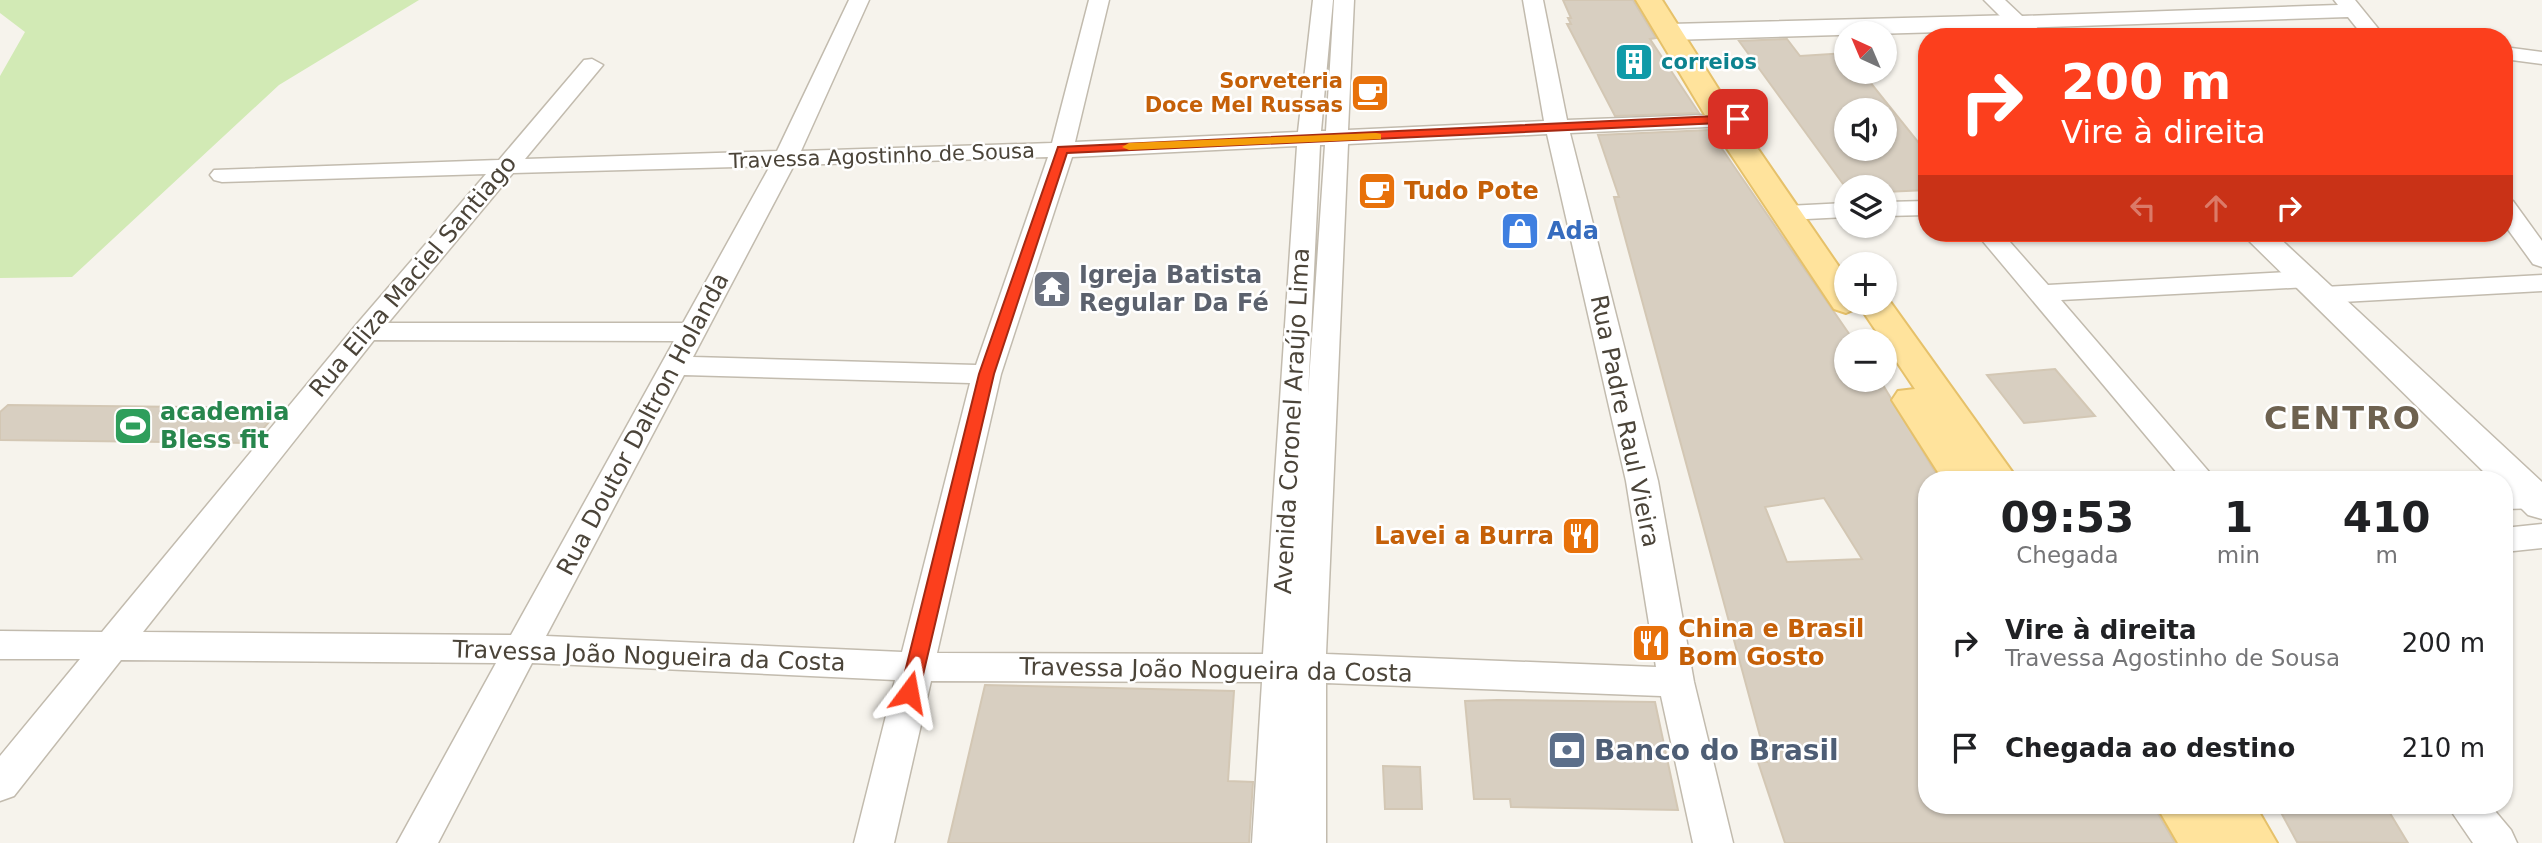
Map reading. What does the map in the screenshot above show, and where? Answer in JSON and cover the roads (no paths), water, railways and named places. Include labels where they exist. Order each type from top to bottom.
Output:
[{"type":"main road","points":[[1649,0],[1684,32],[1799,212],[1834,280]]},
{"type":"main road","points":[[1678,0],[1684,32]]},
{"type":"main road","points":[[1799,212],[1836,252]]},
{"type":"main road","points":[[1882,315],[1992,471]]},
{"type":"main road","points":[[1897,378],[1958,471]]},
{"type":"main road","points":[[2187,814],[2207,843]]},
{"type":"main road","points":[[2233,814],[2251,843]]},
{"type":"street","name":"Rua Doutor Daltron Holanda","points":[[417,843],[785,160],[859,0]]},
{"type":"street","points":[[874,843],[987,374],[1062,150],[1099,0]]},
{"type":"street","name":"Avenida Coronel Araújo Lima","points":[[1323,0],[1331,34]]},
{"type":"street","name":"Avenida Coronel Araújo Lima","points":[[1272,843],[1293,668],[1322,138],[1331,34],[1344,0]]},
{"type":"street","name":"Rua Padre Raul Vieira","points":[[1533,0],[1557,128],[1642,481],[1676,682],[1713,843]]},
{"type":"street","points":[[1994,0],[2025,28]]},
{"type":"street","points":[[2039,28],[2348,5],[2367,28]]},
{"type":"street","points":[[1684,32],[1918,30]]},
{"type":"street","points":[[2513,54],[2542,58]]},
{"type":"street","name":"Rua Eliza Maciel Santiago","points":[[0,784],[366,331],[592,65]]},
{"type":"street","name":"Travessa Agostinho de Sousa","points":[[222,175],[1062,150],[1738,119]]},
{"type":"street","points":[[1897,209],[1918,208]]},
{"type":"street","points":[[1799,212],[1834,211]]},
{"type":"street","points":[[2513,218],[2540,252]]},
{"type":"street","points":[[1997,242],[2193,471]]},
{"type":"street","points":[[2266,242],[2316,287],[2502,471]]},
{"type":"street","points":[[2041,293],[2542,282]]},
{"type":"street","points":[[366,331],[693,332]]},
{"type":"street","points":[[676,366],[987,374]]},
{"type":"street","points":[[2513,482],[2530,499]]},
{"type":"street","points":[[2513,539],[2542,536]]},
{"type":"street","name":"Travessa João Nogueira da Costa","points":[[0,645],[522,649],[915,667],[1293,668],[1676,682]]},
{"type":"street","name":"Avenida Coronel Araújo Lima","points":[[1293,668],[1306,843]]},
{"type":"street","points":[[2473,814],[2497,843]]},
{"type":"place","name":"correios","points":[[1634,62]]},
{"type":"place","name":"Sorveteria Doce Mel Russas","points":[[1370,93]]},
{"type":"place","name":"Tudo Pote","points":[[1377,191]]},
{"type":"place","name":"Ada","points":[[1520,231]]},
{"type":"place","name":"Igreja Batista Regular Da Fé","points":[[1052,289]]},
{"type":"place","name":"academia Bless fit","points":[[133,426]]},
{"type":"place","name":"Lavei a Burra","points":[[1581,536]]},
{"type":"place","name":"China e Brasil Bom Gosto","points":[[1651,643]]},
{"type":"place","name":"Banco do Brasil","points":[[1567,750]]},
{"type":"district","name":"CENTRO","points":[[2343,418]]}]
